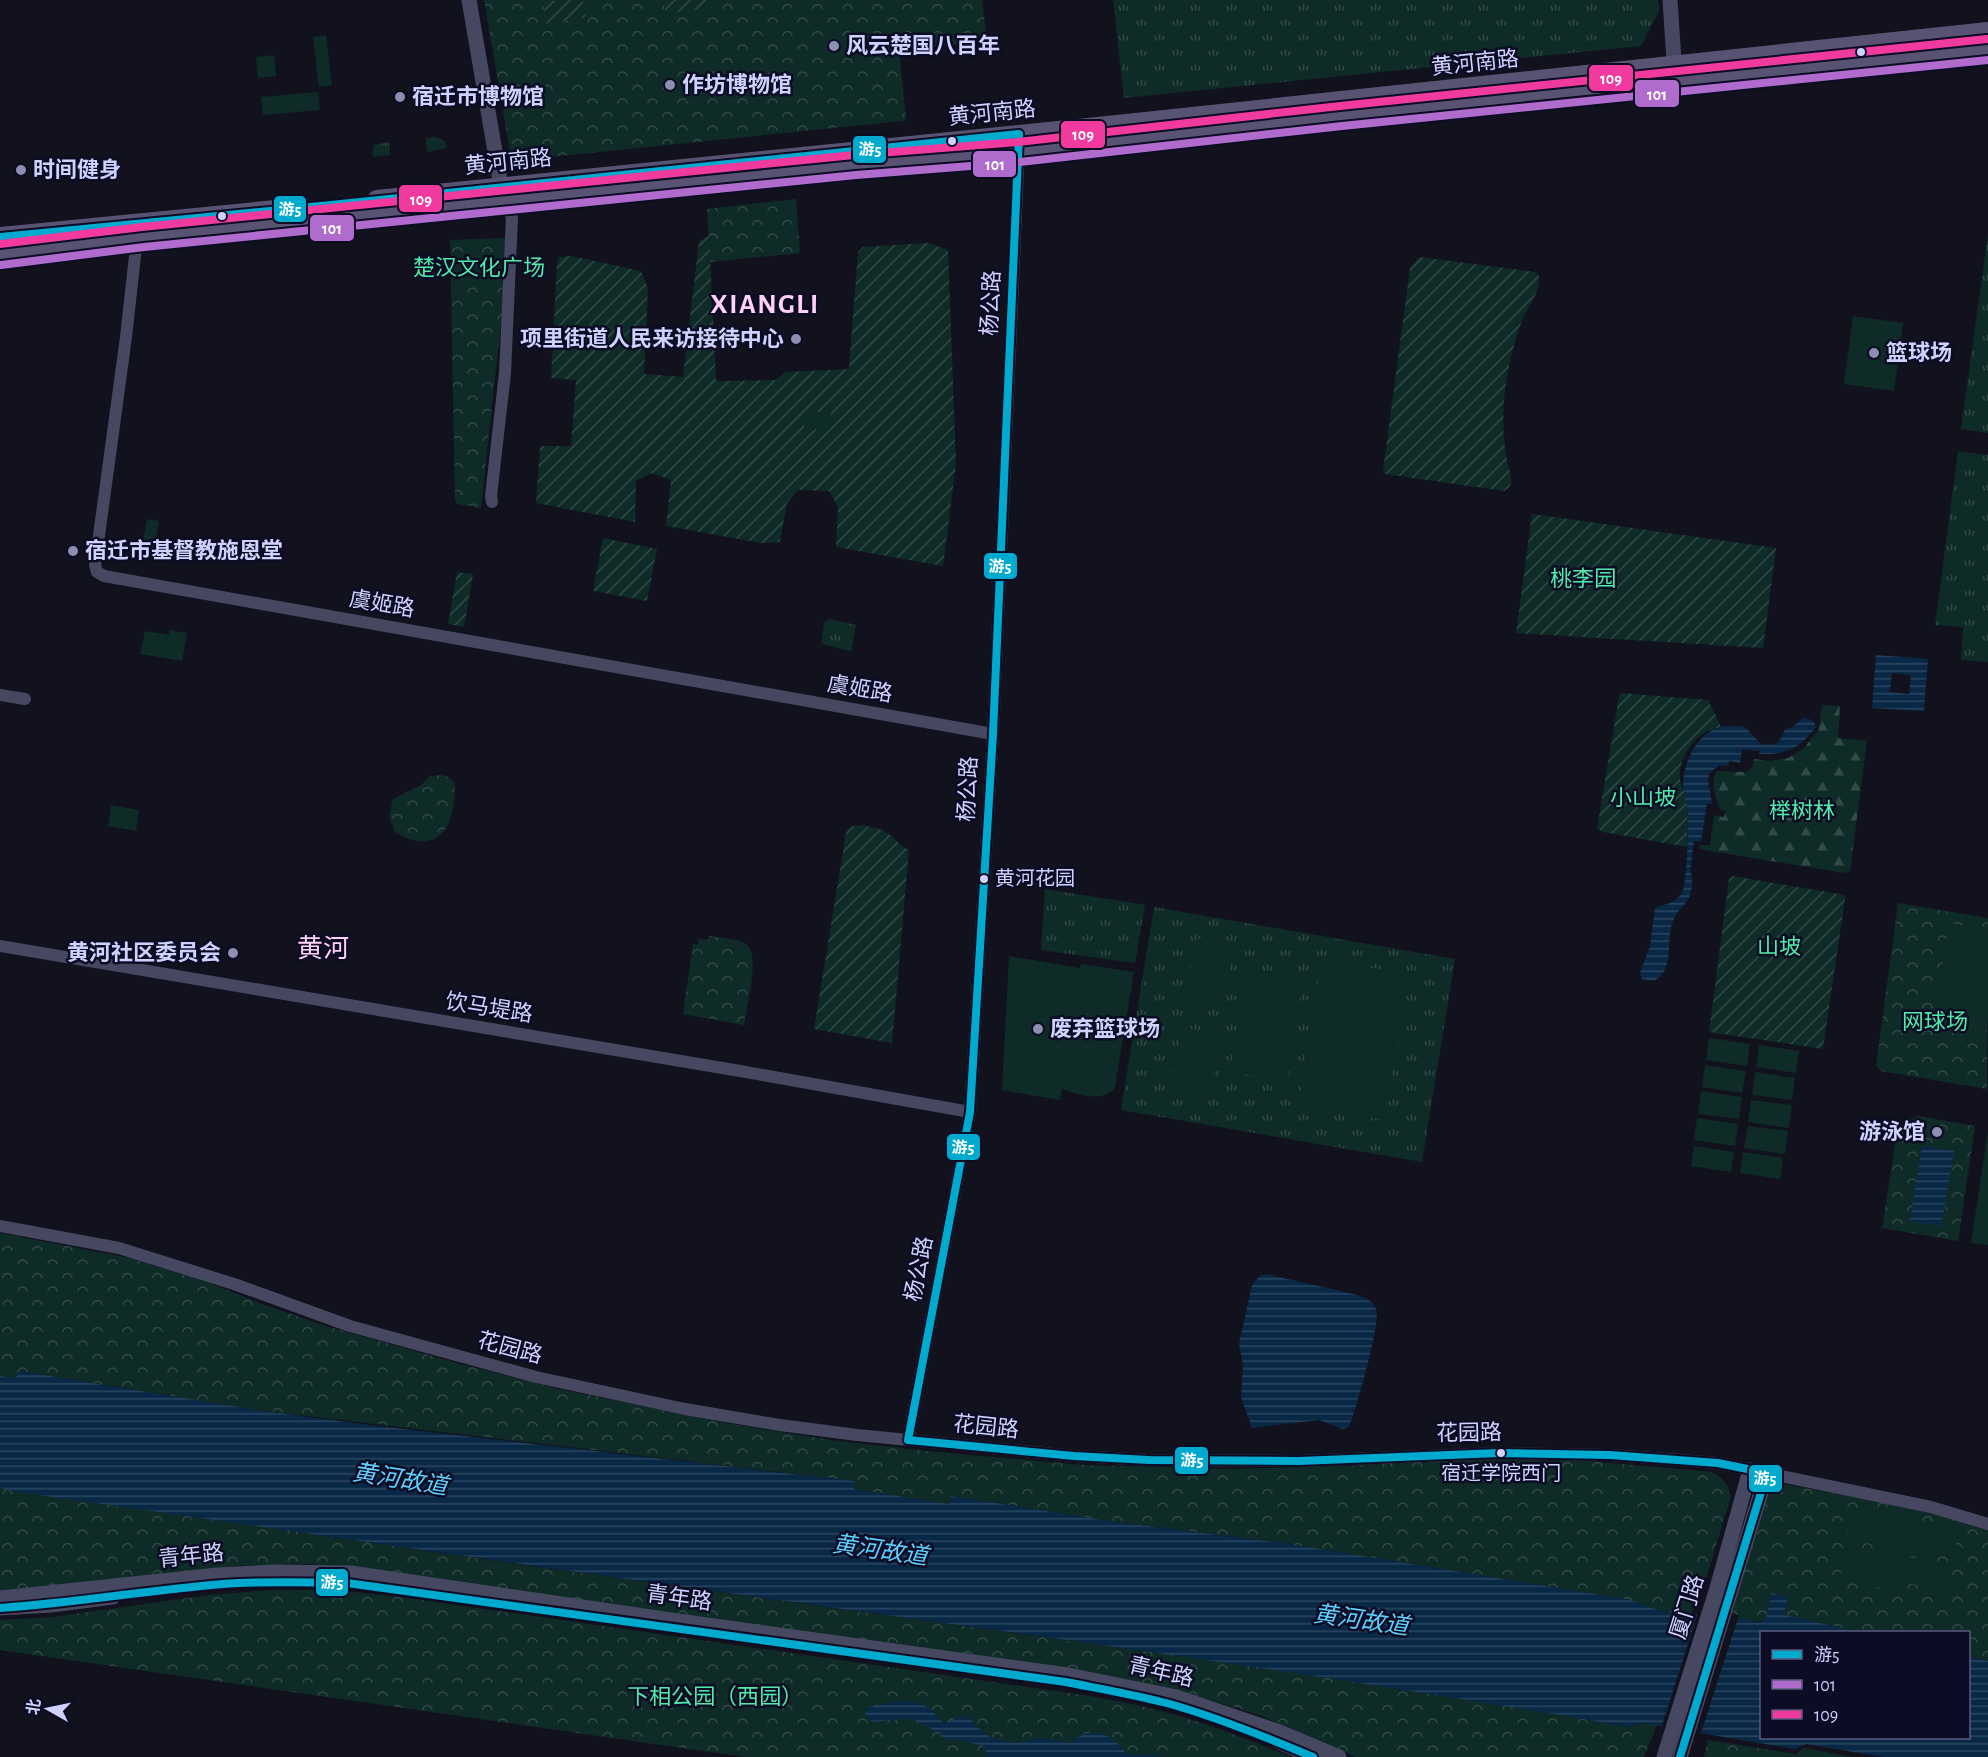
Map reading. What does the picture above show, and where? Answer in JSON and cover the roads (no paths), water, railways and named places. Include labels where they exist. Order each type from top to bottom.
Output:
[{"type":"main road","name":"黄河南路","points":[[0,237],[855,165],[1019,143],[1330,117],[1988,32]]},
{"type":"main road","name":"黄河南路","points":[[1675,74],[1988,49]]},
{"type":"main road","name":"黄河南路","points":[[0,255],[502,194]]},
{"type":"street","points":[[469,0],[502,194],[512,217],[505,373],[492,502]]},
{"type":"street","points":[[1670,0],[1675,74]]},
{"type":"street","name":"杨公路","points":[[908,1440],[970,1112],[993,734],[1019,143]]},
{"type":"street","name":"虞姬路","points":[[137,238],[95,565],[97,572],[104,576],[993,734]]},
{"type":"street","points":[[0,694],[25,699]]},
{"type":"street","name":"饮马堤路","points":[[0,946],[970,1112]]},
{"type":"street","name":"花园路","points":[[0,1226],[119,1248],[234,1284],[350,1326],[536,1377],[685,1409],[780,1425],[1074,1456],[1149,1460],[1299,1461],[1499,1453],[1622,1456],[1718,1463],[1931,1508],[1988,1524]]},
{"type":"street","name":"厦门路","points":[[1724,1589],[1750,1470]]},
{"type":"street","name":"厦门路","points":[[1668,1757],[1724,1589],[1767,1473]]},
{"type":"street","name":"青年路","points":[[0,1598],[217,1575],[274,1572],[351,1573],[1068,1675],[1177,1697],[1277,1731],[1339,1757]]},
{"type":"street","name":"青年路","points":[[0,1608],[51,1605],[222,1584],[277,1581],[357,1584],[1066,1682],[1183,1708],[1313,1757]]},
{"type":"water","points":[[1876,655],[1928,659],[1924,711],[1872,708]],"holes":[[[1892,673],[1911,675],[1909,694],[1890,692]]]},
{"type":"water","points":[[1803,718],[1814,722],[1816,727],[1804,741],[1792,749],[1785,752],[1759,754],[1760,751],[1742,749],[1740,763],[1729,761],[1728,766],[1720,765],[1709,773],[1712,804],[1707,804],[1701,841],[1694,841],[1690,871],[1692,879],[1690,896],[1673,921],[1668,962],[1661,976],[1654,981],[1642,979],[1640,973],[1650,946],[1655,908],[1676,899],[1684,887],[1688,817],[1683,785],[1686,767],[1694,749],[1699,741],[1713,730],[1727,726],[1745,727],[1761,744],[1771,745],[1779,741],[1785,729],[1792,727]]},
{"type":"water","points":[[1922,1146],[1954,1151],[1941,1226],[1910,1221]]},
{"type":"water","points":[[1266,1274],[1358,1295],[1375,1306],[1377,1318],[1372,1348],[1349,1427],[1343,1429],[1319,1420],[1252,1428],[1241,1397],[1243,1365],[1239,1344],[1252,1285],[1260,1276]]},
{"type":"water","name":"黄河故道","points":[[20,1371],[257,1410],[369,1425],[854,1481],[854,1489],[949,1504],[951,1496],[1115,1522],[1283,1543],[1631,1600],[1661,1611],[1743,1618],[1760,1622],[1766,1619],[1771,1593],[1788,1597],[1784,1615],[1856,1631],[1760,1631],[1760,1739],[1970,1739],[1970,1657],[1988,1661],[1988,1757],[1883,1757],[1806,1744],[1795,1749],[1642,1723],[1629,1727],[1200,1659],[17,1492],[0,1488],[0,1376],[15,1378]]},
{"type":"water","points":[[902,1701],[927,1707],[944,1723],[966,1715],[987,1735],[1002,1740],[1024,1742],[1041,1738],[1071,1743],[1086,1734],[1097,1733],[1114,1740],[1128,1754],[1152,1754],[1160,1757],[988,1757],[983,1746],[960,1740],[947,1740],[940,1733],[910,1718],[873,1722],[865,1714],[868,1707]]},
{"type":"place","name":"风云楚国八百年","points":[[834,46]]},
{"type":"place","name":"作坊博物馆","points":[[670,85]]},
{"type":"place","name":"宿迁市博物馆","points":[[400,97]]},
{"type":"place","name":"时间健身","points":[[21,170]]},
{"type":"place","name":"项里街道人民来访接待中心","points":[[796,339]]},
{"type":"place","name":"篮球场","points":[[1874,353]]},
{"type":"place","name":"宿迁市基督教施恩堂","points":[[73,551]]},
{"type":"place","name":"黄河花园","points":[[984,879]]},
{"type":"place","name":"黄河社区委员会","points":[[233,953]]},
{"type":"place","name":"废弃篮球场","points":[[1038,1029]]},
{"type":"place","name":"游泳馆","points":[[1937,1132]]},
{"type":"place","name":"宿迁学院西门","points":[[1501,1453]]},
{"type":"district","name":"XIANGLI","points":[[765,305]]},
{"type":"district","name":"黄河","points":[[323,949]]},
{"type":"park label","name":"楚汉文化广场","points":[[479,268]]},
{"type":"park label","name":"桃李园","points":[[1583,579]]},
{"type":"park label","name":"小山坡","points":[[1643,798]]},
{"type":"park label","name":"榉树林","points":[[1802,811]]},
{"type":"park label","name":"山坡","points":[[1779,947]]},
{"type":"park label","name":"网球场","points":[[1935,1022]]},
{"type":"park label","name":"下相公园（西园）","points":[[715,1697]]}]
